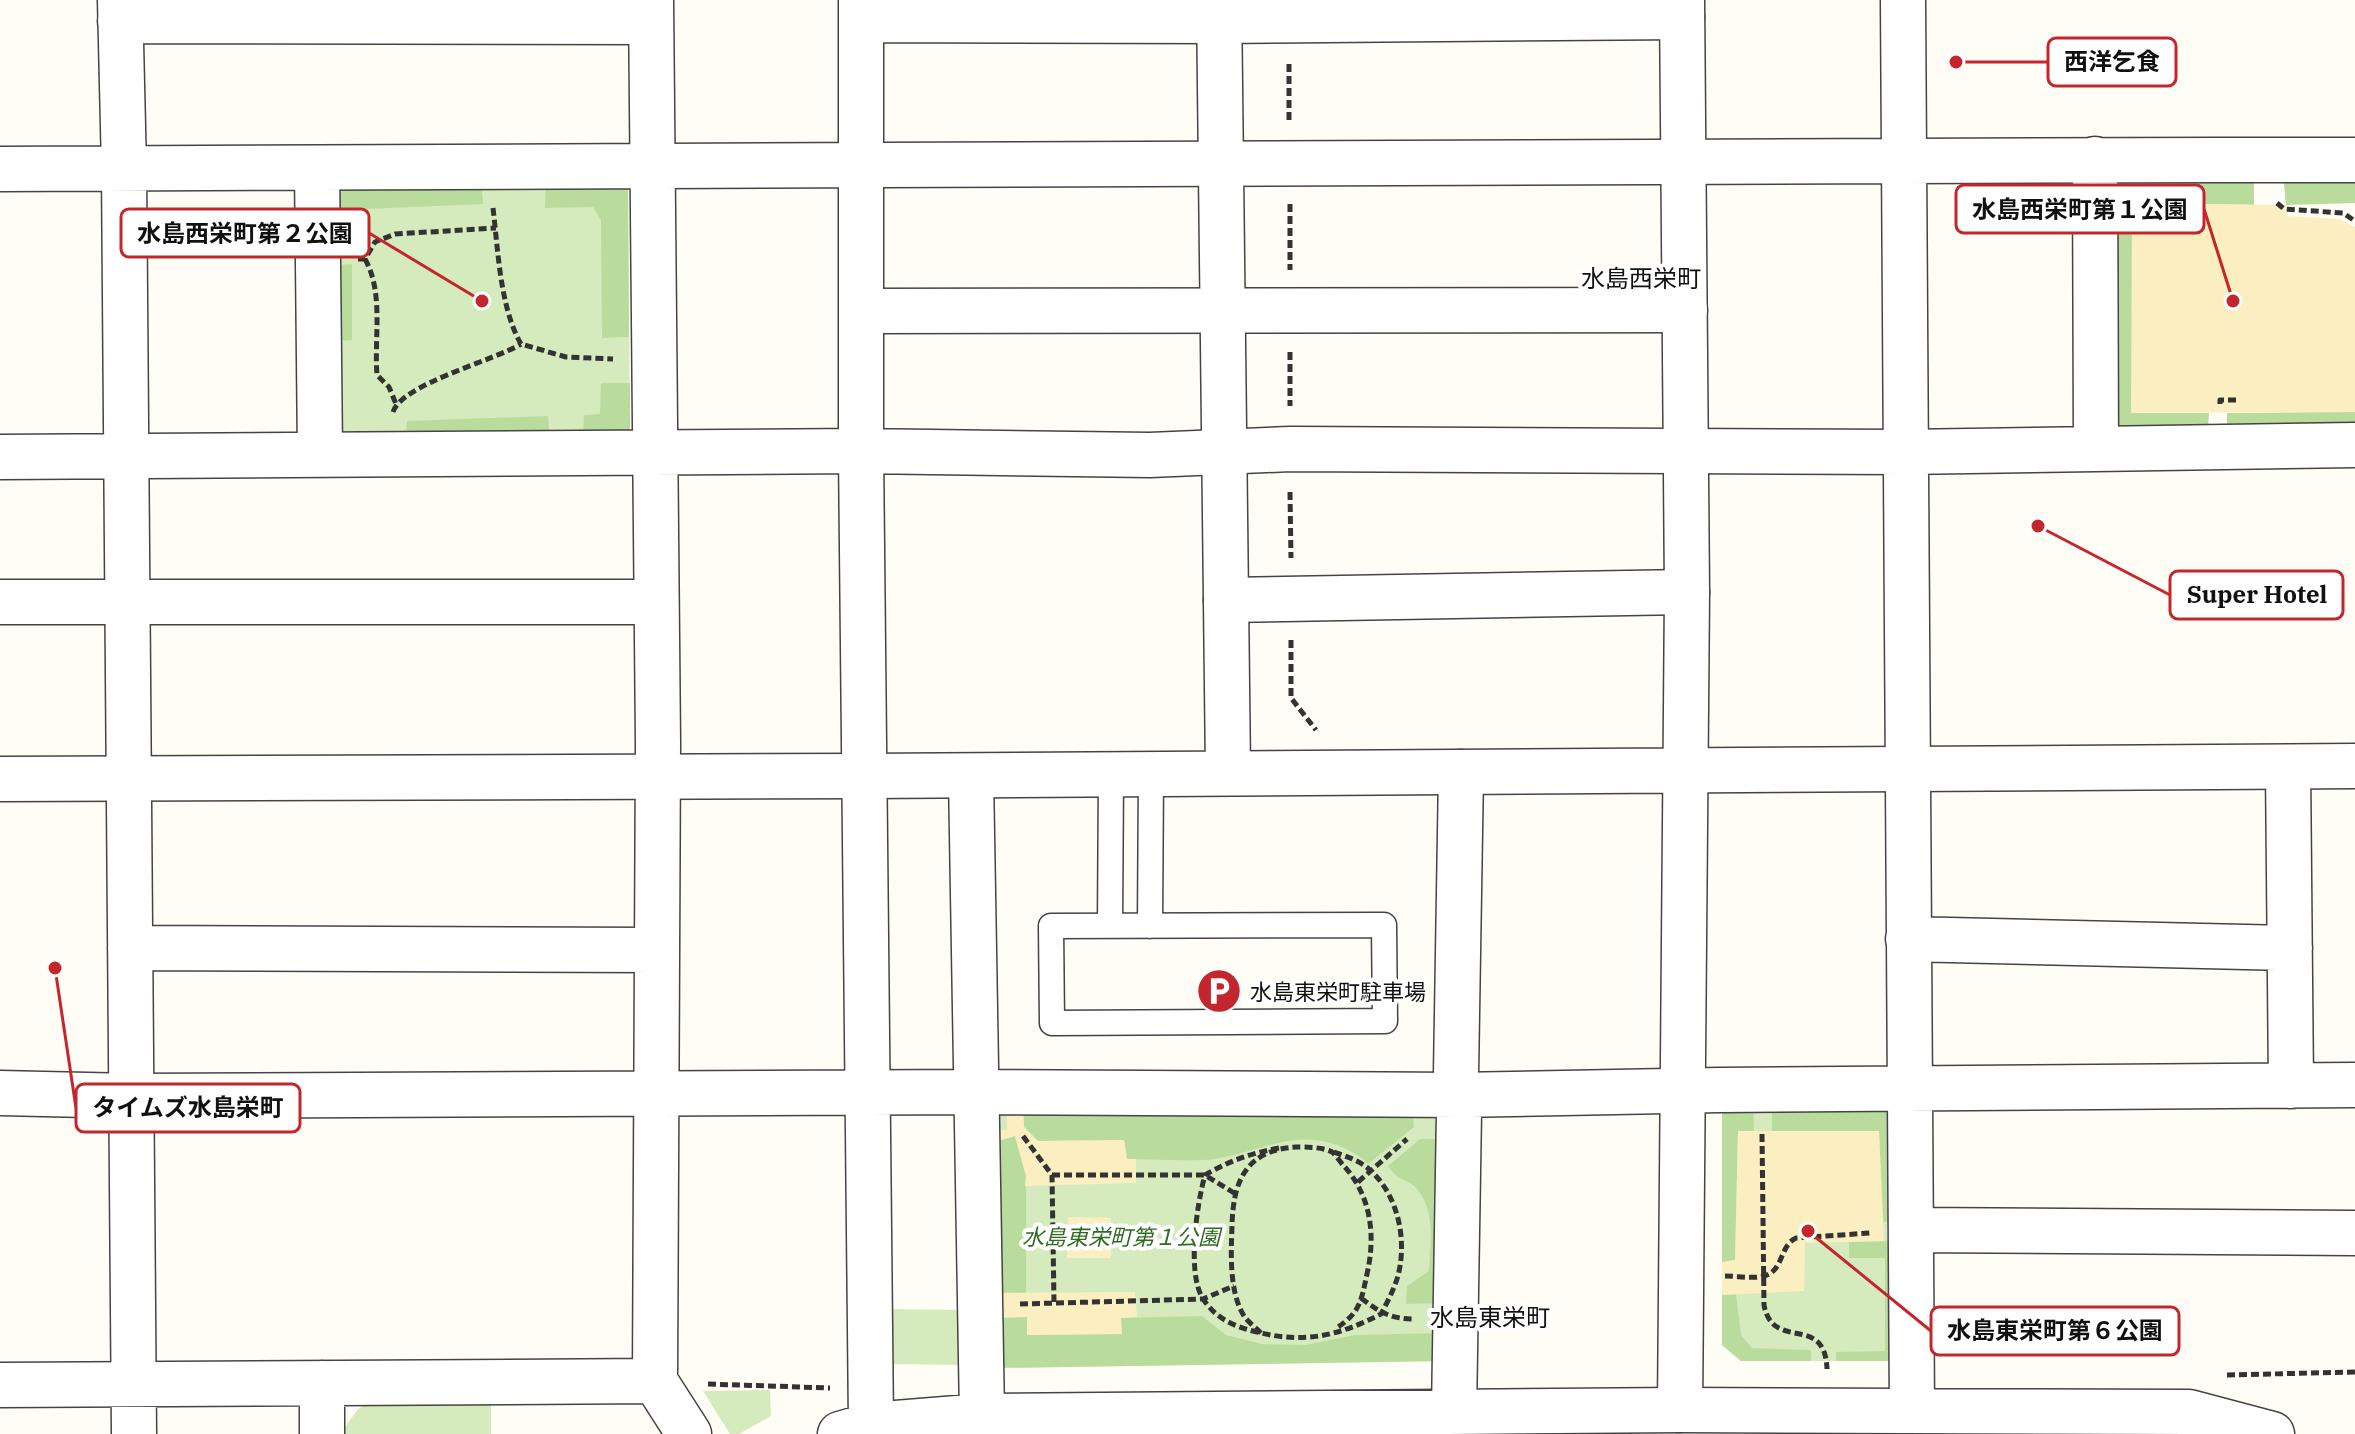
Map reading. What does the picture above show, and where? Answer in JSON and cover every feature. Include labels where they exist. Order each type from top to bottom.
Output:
[{"type":"street","points":[[1903,0],[1912,1411]]},
{"type":"street","points":[[1675,1418],[1685,1090],[1687,592],[1682,8],[1289,20],[1219,11],[861,10],[861,451],[869,1093],[860,1416],[1390,1423],[1454,1412],[1675,1418],[1912,1411],[2053,1423],[2189,1412],[2272,1434]]},
{"type":"street","points":[[134,1434],[124,169],[120,11],[651,11],[658,777],[655,1381],[689,1434]]},
{"type":"street","points":[[1219,11],[1228,772]]},
{"type":"street","points":[[2095,159],[2096,447]]},
{"type":"street","points":[[0,169],[653,168],[1290,161],[2355,160]]},
{"type":"street","points":[[317,168],[320,454]]},
{"type":"street","points":[[861,311],[1685,310]]},
{"type":"street","points":[[0,457],[655,451],[1150,455],[1290,449],[1905,452],[2355,445]]},
{"type":"street","points":[[1226,600],[1687,592]]},
{"type":"street","points":[[0,602],[656,602]]},
{"type":"street","points":[[0,779],[2355,766]]},
{"type":"street","points":[[2288,767],[2291,1086]]},
{"type":"street","points":[[1454,1412],[1461,772]]},
{"type":"street","points":[[971,776],[996,1092],[982,1416]]},
{"type":"street","points":[[1908,939],[2290,948]]},
{"type":"street","points":[[130,948],[657,950]]},
{"type":"street","points":[[0,1093],[131,1096],[996,1092],[1457,1095],[1685,1090],[2355,1085]]},
{"type":"street","points":[[1911,1230],[2355,1233]]},
{"type":"street","points":[[0,1385],[655,1381]]},
{"type":"street","points":[[322,1383],[322,1434]]},
{"type":"lane","points":[[1110,926],[1131,774]]},
{"type":"lane","points":[[1131,774],[1150,926]]},
{"type":"lane","points":[[1384,925],[1385,1021],[1052,1023],[1051,926],[1110,926],[1384,925]]},
{"type":"path","points":[[1289,20],[1291,698],[1322,737]]},
{"type":"path","points":[[488,168],[503,282],[515,334],[521,344]]},
{"type":"path","points":[[365,259],[375,242],[395,234],[496,228]]},
{"type":"path","points":[[317,259],[365,259]]},
{"type":"path","points":[[365,259],[376,302],[377,375],[389,387],[396,404]]},
{"type":"path","points":[[394,453],[393,410],[396,404],[414,390],[521,344],[566,357],[654,360]]},
{"type":"path","points":[[1762,1090],[1763,1276],[1767,1320],[1774,1327],[1818,1340],[1824,1348],[1827,1374]]},
{"type":"path","points":[[996,1092],[1019,1131],[1052,1175],[1054,1302],[1203,1299],[1234,1286]]},
{"type":"path","points":[[1358,1182],[1417,1130]]},
{"type":"path","points":[[1306,1147],[1331,1151],[1356,1160],[1371,1170],[1387,1189],[1397,1215],[1403,1250],[1397,1281],[1381,1314],[1361,1324],[1315,1337],[1288,1340],[1230,1326],[1203,1299],[1198,1287],[1196,1217],[1205,1175],[1222,1164],[1251,1153],[1306,1147]]},
{"type":"path","points":[[1262,1334],[1244,1315],[1234,1286],[1235,1193],[1248,1167],[1279,1148]]},
{"type":"path","points":[[1315,1337],[1336,1329],[1358,1309],[1370,1264],[1369,1214],[1358,1182],[1331,1151]]},
{"type":"path","points":[[1052,1175],[1205,1175],[1235,1193]]},
{"type":"path","points":[[1681,1277],[1763,1276],[1773,1272],[1780,1264],[1787,1245],[1796,1238],[1911,1230]]},
{"type":"path","points":[[1361,1298],[1381,1314],[1396,1319]]},
{"type":"path","points":[[2213,1375],[2355,1372]]},
{"type":"path","points":[[655,1381],[860,1416]]},
{"type":"green space","points":[[2112,173],[2254,174],[2254,205],[2132,203],[2132,413],[2209,413],[2208,428],[2110,428]]},
{"type":"green space","points":[[2283,174],[2355,175],[2355,203],[2286,205]]},
{"type":"green space","points":[[628,179],[630,439],[335,441],[333,181]]},
{"type":"green space","points":[[628,179],[629,337],[602,338],[601,220],[593,207],[545,208],[546,180]]},
{"type":"green space","points":[[481,180],[483,204],[366,209],[357,219],[353,254],[334,253],[333,181]]},
{"type":"green space","points":[[352,264],[352,340],[335,341],[334,265]]},
{"type":"green space","points":[[601,383],[630,383],[630,439],[583,439],[584,415],[600,414]]},
{"type":"green space","points":[[2355,412],[2355,430],[2227,428],[2227,413]]},
{"type":"green space","points":[[548,416],[550,439],[406,441],[407,421]]},
{"type":"green space","points":[[1722,1103],[1895,1104],[1895,1361],[1741,1361],[1722,1345]]},
{"type":"green space","points":[[1722,1103],[1753,1103],[1754,1131],[1738,1132],[1735,1261],[1722,1262]]},
{"type":"green space","points":[[1772,1103],[1895,1104],[1895,1221],[1883,1222],[1879,1131],[1772,1132]]},
{"type":"green space","name":"水島東栄町第１公園","points":[[990,1106],[1446,1112],[1441,1361],[993,1368]]},
{"type":"green space","points":[[1023,1107],[1412,1111],[1414,1127],[1368,1164],[1348,1150],[1313,1140],[1281,1142],[1215,1159],[1127,1159],[1124,1140],[1038,1141],[1024,1127]]},
{"type":"green space","points":[[1015,1136],[1026,1176],[1026,1294],[992,1293],[991,1143]]},
{"type":"green space","points":[[1420,1139],[1445,1139],[1442,1303],[1406,1304],[1407,1286],[1429,1271],[1429,1218],[1417,1189],[1388,1166]]},
{"type":"green space","points":[[1895,1241],[1895,1361],[1836,1361],[1836,1352],[1885,1351],[1885,1258],[1849,1258],[1849,1242]]},
{"type":"green space","points":[[1736,1294],[1741,1335],[1752,1348],[1811,1350],[1811,1361],[1741,1361],[1722,1345],[1722,1295]]},
{"type":"green space","points":[[885,1309],[963,1310],[964,1365],[885,1364]]},
{"type":"green space","points":[[1202,1316],[1226,1335],[1262,1344],[1305,1345],[1355,1335],[1441,1333],[1441,1361],[993,1368],[993,1318],[1028,1317],[1028,1335],[1121,1334],[1121,1318]]},
{"type":"green space","points":[[770,1390],[771,1416],[739,1434],[730,1434],[703,1391]]},
{"type":"green space","points":[[382,1395],[491,1398],[491,1434],[340,1434],[358,1409]]},
{"type":"sand","points":[[2132,203],[2286,205],[2287,216],[2339,219],[2355,227],[2355,412],[2131,413]]},
{"type":"sand","points":[[1007,1106],[1023,1107],[1024,1127],[1038,1141],[1124,1140],[1127,1159],[1136,1159],[1136,1183],[1025,1186],[1026,1176],[1015,1136],[991,1143],[991,1130],[1007,1130]]},
{"type":"sand","points":[[1738,1131],[1879,1131],[1884,1241],[1805,1243],[1804,1291],[1722,1295],[1722,1262],[1735,1260]]},
{"type":"sand","points":[[1068,1217],[1111,1218],[1111,1258],[1067,1258]]},
{"type":"sand","points":[[1135,1292],[1137,1317],[1121,1318],[1122,1334],[1027,1335],[1027,1317],[993,1318],[992,1293]]},
{"type":"place","name":"西洋乞食","points":[[1956,62]]},
{"type":"place","name":"水島西栄町第２公園","points":[[482,301]]},
{"type":"place","name":"水島西栄町第１公園","points":[[2233,301]]},
{"type":"place","name":"Super Hotel","points":[[2038,526]]},
{"type":"place","name":"タイムズ水島栄町","points":[[55,968]]},
{"type":"place","name":"水島東栄町駐車場","points":[[1219,991]]},
{"type":"place","name":"水島東栄町第６公園","points":[[1808,1231]]},
{"type":"district","name":"水島西栄町","points":[[1641,278]]},
{"type":"district","name":"水島東栄町","points":[[1490,1317]]}]
